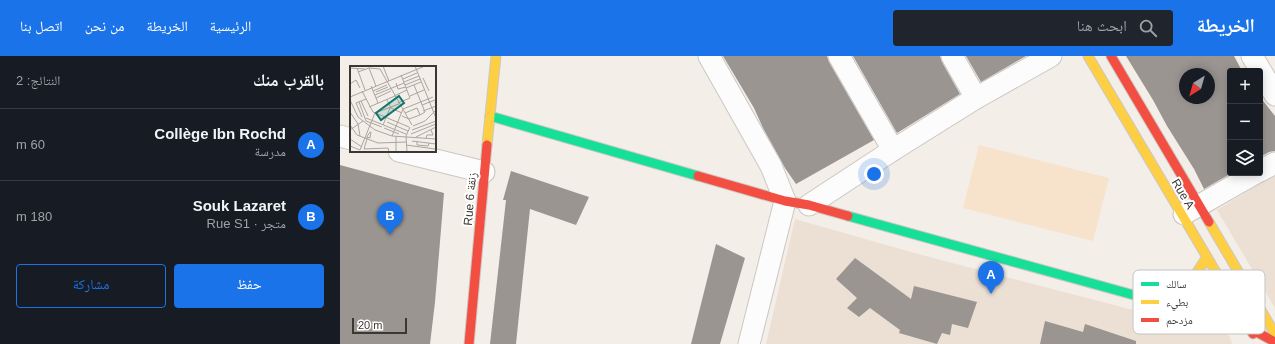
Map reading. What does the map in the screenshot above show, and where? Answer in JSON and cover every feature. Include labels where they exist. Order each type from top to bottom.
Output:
[{"type":"street","name":"Rue 6 زنقة","points":[[469,344],[496,56]]},
{"type":"street","points":[[709,56],[771,166],[784,201],[749,344]]},
{"type":"street","points":[[839,56],[893,150]]},
{"type":"street","points":[[952,56],[976,98]]},
{"type":"street","points":[[809,205],[976,98],[1051,56]]},
{"type":"street","name":"Rue A","points":[[1088,56],[1231,270]]},
{"type":"street","name":"Rue A","points":[[1110,56],[1190,210],[1207,257],[1215,270]]},
{"type":"street","points":[[1252,56],[1275,95]]},
{"type":"street","points":[[490,116],[784,201],[809,205],[1133,294]]},
{"type":"street","points":[[340,136],[350,139]]},
{"type":"street","points":[[403,152],[484,172]]},
{"type":"street","points":[[1263,169],[1275,163]]},
{"type":"street","points":[[1190,210],[1251,176]]},
{"type":"street","points":[[1199,270],[1207,257]]},
{"type":"street","name":"Rue A","points":[[1265,319],[1275,334]]},
{"type":"street","name":"Rue A","points":[[1253,334],[1258,344]]},
{"type":"street","points":[[1260,334],[1275,342]]},
{"type":"shaded area","points":[[979,145],[1109,178],[1093,241],[963,208]]},
{"type":"shaded area","points":[[1275,175],[1275,308],[1265,291],[1265,270],[1253,270],[1217,210]]},
{"type":"shaded area","points":[[795,219],[918,254],[1133,310],[1133,334],[1225,334],[1229,335],[1232,344],[766,344]]},
{"type":"building","points":[[723,56],[827,56],[874,140],[796,184],[785,168],[754,108]]},
{"type":"building","points":[[853,56],[940,56],[960,94],[897,133]]},
{"type":"building","points":[[966,56],[1026,56],[981,82]]},
{"type":"building","points":[[1126,56],[1234,56],[1240,68],[1227,68],[1227,176],[1204,189],[1194,169]]},
{"type":"building","points":[[1263,101],[1275,116],[1275,151],[1263,155]]},
{"type":"building","points":[[340,165],[444,193],[430,344],[340,344]]},
{"type":"building","points":[[511,171],[589,197],[576,225],[530,209],[516,344],[490,344],[506,200],[503,200]]},
{"type":"building","points":[[716,244],[745,258],[720,344],[691,344]]},
{"type":"building","points":[[855,258],[911,299],[914,286],[977,302],[968,328],[952,324],[950,335],[942,333],[937,344],[899,333],[900,330],[870,308],[859,317],[847,308],[857,298],[836,279]]},
{"type":"building","points":[[1045,321],[1083,332],[1085,324],[1136,341],[1136,344],[1040,344]]},
{"type":"traffic: fast","points":[[490,116],[698,176]]},
{"type":"traffic: fast","points":[[848,216],[1133,295]]},
{"type":"traffic: slow","points":[[487,145],[496,56]]},
{"type":"traffic: slow","points":[[1088,56],[1215,270]]},
{"type":"traffic: slow","points":[[1209,222],[1237,270]]},
{"type":"traffic: slow","points":[[1199,270],[1207,257]]},
{"type":"traffic: slow","points":[[1265,317],[1275,334]]},
{"type":"traffic: jam","points":[[1111,56],[1209,222]]},
{"type":"traffic: jam","points":[[469,344],[487,145]]},
{"type":"traffic: jam","points":[[698,176],[785,201],[809,205],[848,216]]},
{"type":"traffic: jam","points":[[1260,334],[1275,342]]},
{"type":"place","name":"Souk Lazaret","points":[[390,235]]},
{"type":"place","name":"Collège Ibn Rochd","points":[[991,294]]}]
